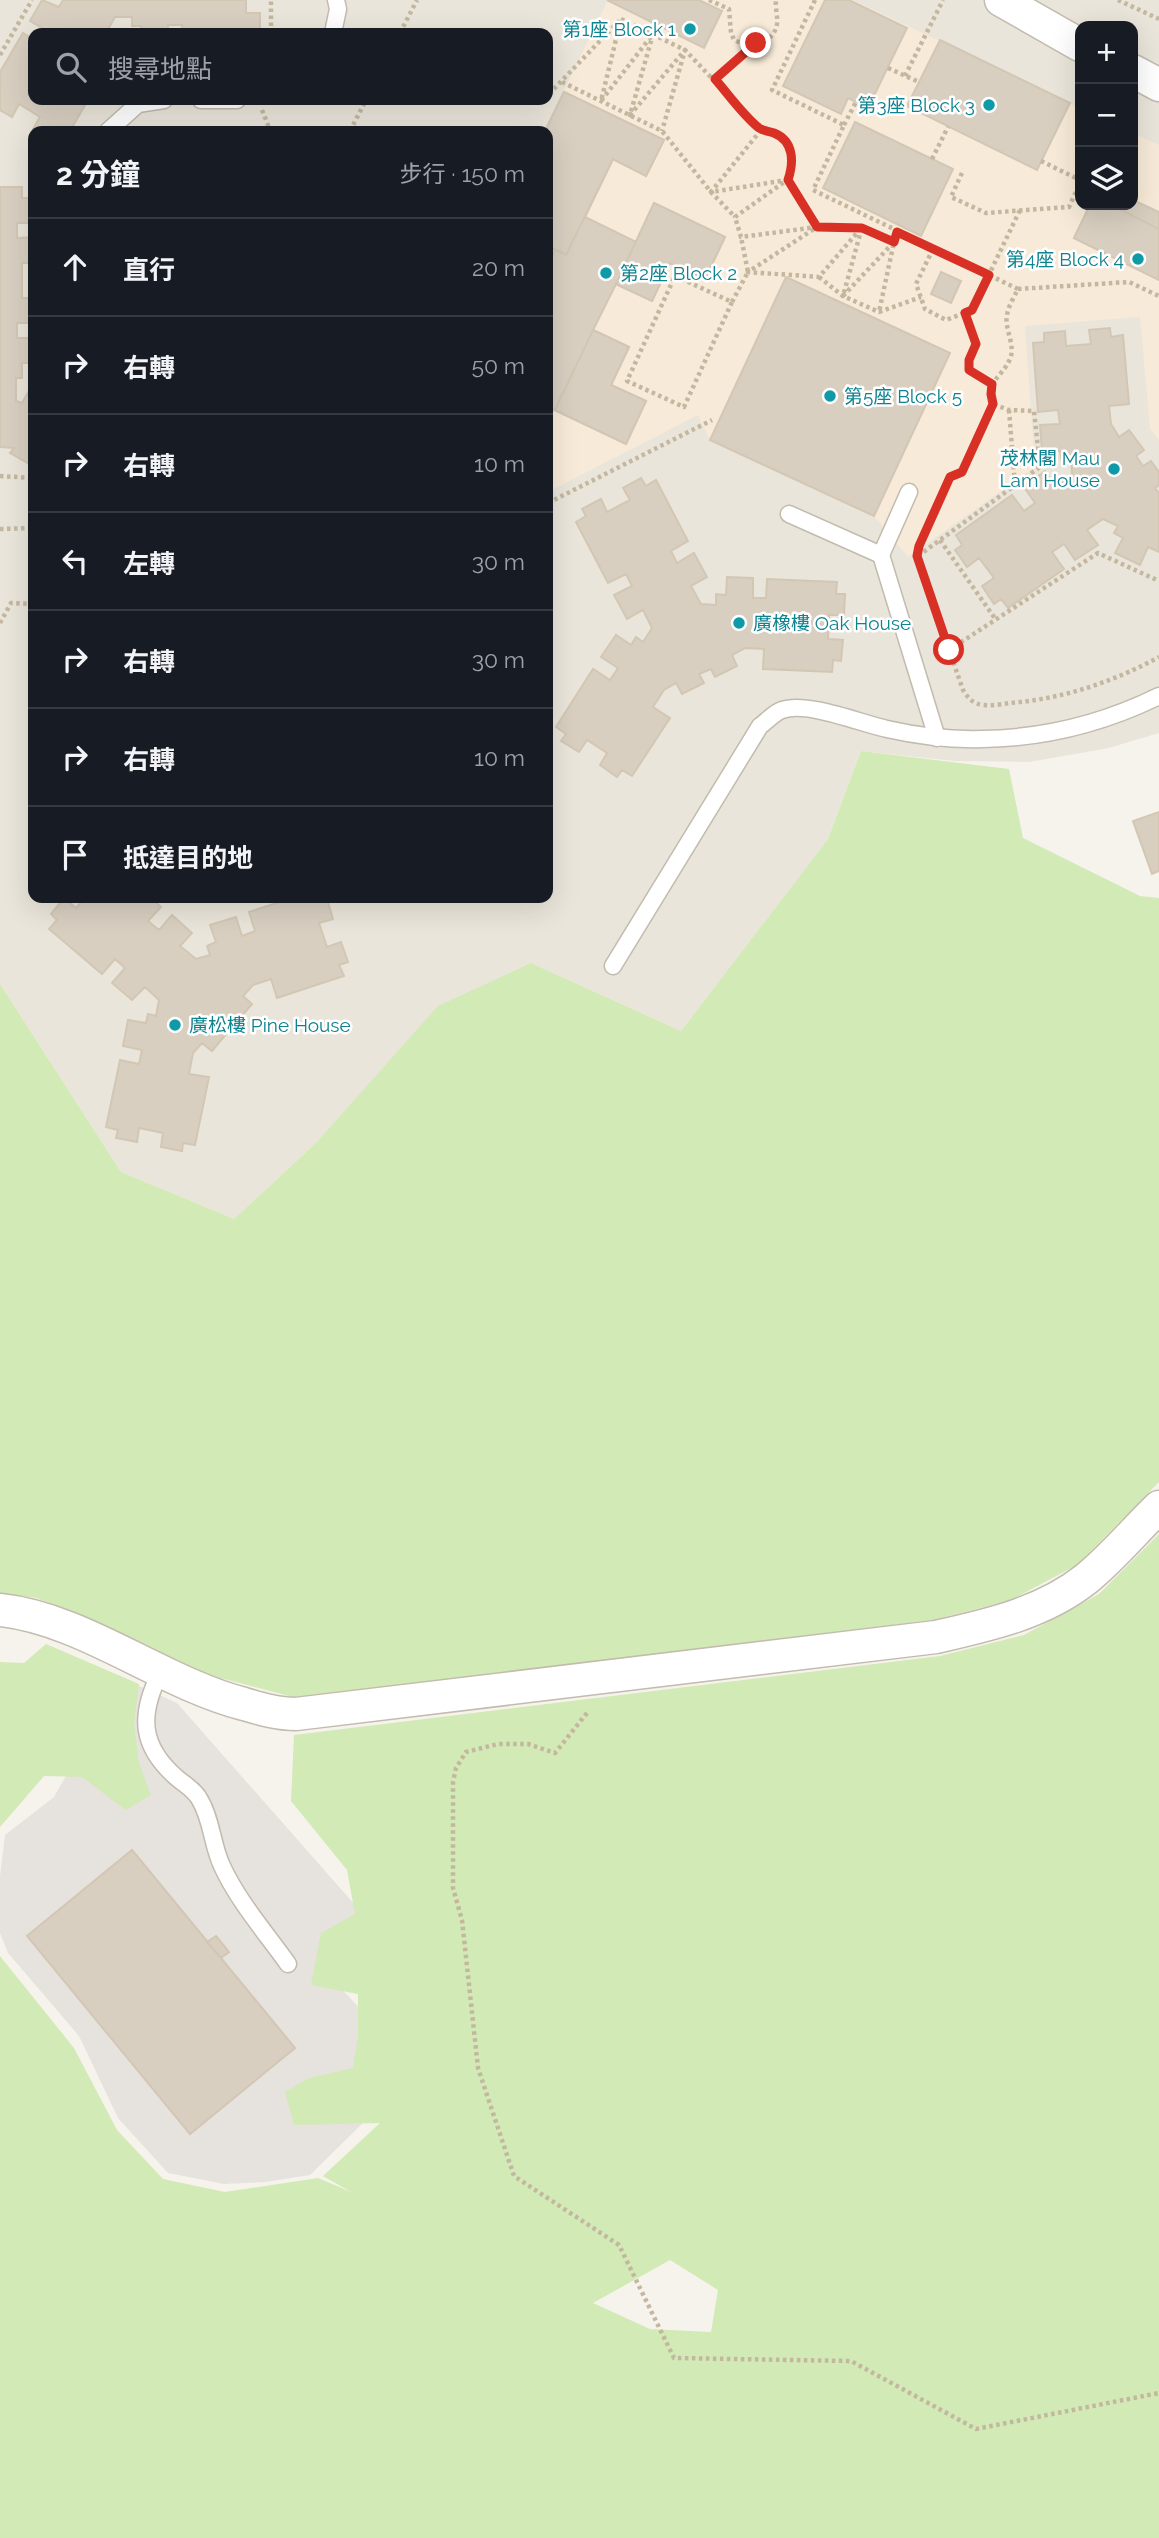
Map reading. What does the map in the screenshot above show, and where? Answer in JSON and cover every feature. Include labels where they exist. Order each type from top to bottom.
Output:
[{"type":"street","points":[[1001,0],[1075,42]]},
{"type":"street","points":[[1138,74],[1159,85]]},
{"type":"street","points":[[0,1610],[32,1615],[67,1627],[160,1673],[223,1699],[290,1714],[936,1637],[977,1628],[1017,1616],[1052,1601],[1087,1579],[1159,1507]]},
{"type":"lane","points":[[334,28],[338,9],[336,0]]},
{"type":"lane","points":[[114,126],[137,105]]},
{"type":"lane","points":[[909,492],[881,555],[937,738]]},
{"type":"lane","points":[[789,514],[881,555]]},
{"type":"lane","points":[[613,966],[760,726],[782,710],[808,709],[887,729],[937,738],[982,739],[1016,737],[1072,728],[1115,715],[1159,696]]},
{"type":"lane","points":[[160,1673],[150,1692],[148,1703],[146,1727],[150,1745],[162,1764],[200,1800],[217,1856],[227,1878],[288,1964]]},
{"type":"path","points":[[0,55],[32,0]]},
{"type":"path","points":[[271,0],[271,28]]},
{"type":"path","points":[[403,28],[417,0]]},
{"type":"path","points":[[709,0],[729,9],[734,40],[740,43],[756,43]]},
{"type":"path","points":[[715,79],[756,43],[769,38],[776,27],[776,0]]},
{"type":"path","points":[[815,0],[772,90],[844,125]]},
{"type":"path","points":[[905,76],[943,0]]},
{"type":"path","points":[[1118,0],[1159,19]]},
{"type":"path","points":[[621,19],[685,50],[761,130],[779,135],[791,150],[788,180],[735,217]]},
{"type":"path","points":[[553,90],[621,19]]},
{"type":"path","points":[[601,101],[621,19]]},
{"type":"path","points":[[601,101],[653,34]]},
{"type":"path","points":[[630,115],[653,34]]},
{"type":"path","points":[[630,115],[685,50]]},
{"type":"path","points":[[662,131],[685,50]]},
{"type":"path","points":[[888,68],[919,82]]},
{"type":"path","points":[[562,82],[662,131],[711,192],[735,217],[748,272]]},
{"type":"path","points":[[856,102],[813,190],[1018,289],[1129,282],[1159,296]]},
{"type":"path","points":[[259,105],[268,126]]},
{"type":"path","points":[[353,126],[363,105]]},
{"type":"path","points":[[932,159],[947,127]]},
{"type":"path","points":[[711,192],[761,130]]},
{"type":"path","points":[[1041,161],[1075,179]]},
{"type":"path","points":[[962,173],[951,197],[986,213],[1069,207],[1075,193]]},
{"type":"path","points":[[711,192],[788,180]]},
{"type":"path","points":[[788,180],[817,227]]},
{"type":"path","points":[[933,249],[916,284],[925,309],[946,320],[972,310],[1020,210]]},
{"type":"path","points":[[740,237],[817,227],[862,228],[894,242]]},
{"type":"path","points":[[732,302],[675,276],[627,381],[684,407],[748,272],[817,227]]},
{"type":"path","points":[[819,277],[862,228]]},
{"type":"path","points":[[843,296],[862,228]]},
{"type":"path","points":[[880,312],[897,232]]},
{"type":"path","points":[[843,296],[894,242]]},
{"type":"path","points":[[748,272],[819,277],[843,296],[880,312],[920,298]]},
{"type":"path","points":[[1018,289],[1006,316],[1012,344],[1010,359],[992,384],[993,404],[962,472],[950,477],[917,556],[963,690],[969,700],[982,705],[1023,702],[1064,695],[1104,683],[1159,657]]},
{"type":"path","points":[[965,313],[976,344],[969,360],[969,370],[992,384]]},
{"type":"path","points":[[917,556],[1040,467],[1034,411],[1009,410],[993,404]]},
{"type":"path","points":[[1009,410],[1015,485]]},
{"type":"path","points":[[553,500],[712,420]]},
{"type":"path","points":[[0,476],[28,478]]},
{"type":"path","points":[[0,529],[28,528]]},
{"type":"path","points":[[940,540],[996,620]]},
{"type":"path","points":[[949,650],[1098,553],[1159,581]]},
{"type":"path","points":[[0,623],[11,603],[28,604]]},
{"type":"path","points":[[590,1679],[587,1716],[555,1753],[521,1743],[481,1747],[466,1752],[460,1759],[453,1782],[453,1888],[462,1920],[478,2068],[514,2176],[619,2245],[674,2358],[851,2361],[976,2429],[1159,2393]]},
{"type":"shaded area","points":[[0,0],[1159,0],[1159,733],[1109,748],[1029,762],[954,761],[861,751],[828,839],[681,1031],[531,963],[317,1142],[234,1219],[121,1172],[0,984]]},
{"type":"shaded area","points":[[608,0],[853,0],[1075,106],[1075,210],[1138,210],[1138,135],[1159,145],[1159,440],[1150,429],[1140,317],[1025,326],[1035,467],[908,557],[874,516],[710,440],[698,415],[553,489],[553,126],[546,126]]},
{"type":"shaded area","points":[[121,1678],[177,1703],[370,1922],[326,1972],[417,2070],[310,2175],[265,2182],[224,2184],[168,2173],[118,2118],[79,2036],[8,1953],[0,1933],[0,1876],[5,1835],[54,1797]]},
{"type":"green space","points":[[861,751],[1009,769],[1023,838],[1140,896],[1159,898],[1159,1482],[1077,1565],[1011,1600],[933,1620],[297,1698],[205,1674],[73,1611],[36,1598],[0,1593],[0,984],[121,1172],[234,1219],[317,1142],[438,1006],[531,963],[681,1031],[828,839]]},
{"type":"green space","points":[[1159,1534],[1159,2538],[0,2538],[0,1956],[74,2048],[117,2130],[163,2179],[225,2192],[318,2178],[351,2192],[323,2176],[380,2123],[294,2125],[285,2092],[309,2078],[353,2068],[358,2036],[358,1994],[311,1985],[321,1933],[355,1914],[347,1870],[291,1801],[294,1735],[940,1656],[1024,1635],[1099,1594]],"holes":[[[670,2260],[718,2290],[711,2332],[650,2329],[593,2303]]]},
{"type":"green space","points":[[46,1644],[139,1684],[134,1724],[139,1763],[151,1795],[126,1810],[82,1777],[44,1776],[0,1827],[0,1662],[24,1663]]},
{"type":"building","points":[[42,0],[59,7],[63,0],[246,0],[246,13],[260,13],[260,28],[182,28],[182,25],[168,25],[168,28],[141,28],[132,26],[132,17],[115,17],[109,28],[42,28],[30,21]]},
{"type":"building","name":"第1座 Block 1","points":[[607,0],[699,0],[722,11],[704,48]]},
{"type":"building","name":"第3座 Block 3","points":[[825,0],[849,0],[907,28],[868,108],[848,98],[841,114],[783,86]]},
{"type":"building","points":[[23,33],[28,36],[28,105],[85,105],[73,126],[35,126],[40,117],[19,104],[12,117],[0,110],[0,72]]},
{"type":"building","name":"第3座 Block 3","points":[[940,40],[1070,103],[1037,170],[907,106]]},
{"type":"building","name":"第2座 Block 2","points":[[564,92],[664,140],[646,176],[613,159],[585,217],[636,242],[654,203],[725,237],[705,279],[670,263],[652,301],[616,284],[593,330],[629,347],[611,385],[646,401],[626,444],[553,409],[553,126],[547,126]]},
{"type":"building","points":[[564,92],[664,140],[646,176],[613,159],[566,255],[553,248],[553,126],[547,126]]},
{"type":"building","name":"第3座 Block 3","points":[[855,122],[953,169],[921,236],[823,188]]},
{"type":"building","points":[[0,187],[22,187],[22,198],[28,198],[28,223],[17,223],[17,238],[28,237],[28,263],[22,263],[22,298],[28,298],[28,323],[17,323],[17,338],[28,338],[28,363],[22,363],[22,378],[16,378],[16,401],[22,403],[28,393],[28,463],[10,453],[14,448],[0,447]]},
{"type":"building","name":"第4座 Block 4","points":[[1138,202],[1159,212],[1159,280],[1074,238],[1088,210],[1138,210]]},
{"type":"building","points":[[654,203],[725,237],[705,279],[670,263],[652,301],[616,284]]},
{"type":"building","name":"第4座 Block 4","points":[[1088,210],[1121,210],[1159,229],[1159,280],[1074,238]]},
{"type":"building","points":[[941,272],[961,281],[951,303],[931,294]]},
{"type":"building","name":"第5座 Block 5","points":[[786,277],[950,353],[874,516],[710,440]]},
{"type":"building","name":"茂林閣 Mau Lam House","points":[[1110,328],[1111,337],[1123,335],[1129,404],[1109,406],[1111,424],[1119,437],[1129,430],[1144,450],[1136,456],[1143,466],[1151,461],[1159,472],[1159,485],[1155,488],[1159,493],[1159,552],[1148,547],[1140,565],[1115,553],[1123,538],[1114,533],[1118,526],[1103,519],[1087,530],[1098,545],[1075,560],[1064,544],[1052,552],[1064,569],[1008,608],[1001,599],[994,604],[982,586],[994,578],[979,558],[967,567],[955,550],[962,545],[956,535],[1012,495],[1024,511],[1035,503],[1024,487],[1045,471],[1055,486],[1072,474],[1071,459],[1061,459],[1060,451],[1042,452],[1040,425],[1060,424],[1058,410],[1038,412],[1033,343],[1044,342],[1044,333],[1065,331],[1066,346],[1091,344],[1089,330]]},
{"type":"building","points":[[593,330],[629,347],[611,385],[646,401],[626,444],[555,410]]},
{"type":"building","name":"廣橡樓 Oak House","points":[[641,478],[646,486],[656,480],[688,541],[671,551],[677,563],[694,553],[707,577],[691,586],[701,604],[716,605],[716,594],[726,595],[727,577],[753,578],[753,598],[766,598],[767,579],[837,582],[836,594],[845,594],[844,615],[829,615],[828,639],[843,640],[841,661],[833,660],[832,672],[763,669],[764,649],[745,648],[732,655],[737,666],[715,677],[711,669],[699,674],[704,683],[682,694],[676,683],[664,690],[653,707],[670,718],[632,776],[622,770],[617,777],[600,765],[607,753],[587,740],[579,752],[561,741],[566,734],[556,727],[593,669],[610,680],[618,668],[601,657],[616,635],[631,645],[636,637],[643,642],[652,628],[643,610],[627,619],[614,595],[632,586],[626,574],[608,583],[576,522],[586,516],[582,509],[601,499],[607,512],[630,500],[623,488]]},
{"type":"building","points":[[1159,812],[1159,871],[1152,874],[1133,821]]},
{"type":"building","name":"廣松樓 Pine House","points":[[60,903],[70,903],[76,908],[80,903],[157,903],[161,907],[148,921],[159,930],[172,915],[192,933],[180,946],[196,959],[210,955],[207,946],[216,942],[210,925],[236,917],[242,936],[255,931],[249,912],[277,903],[328,903],[333,919],[319,923],[327,947],[341,942],[348,962],[339,965],[344,976],[277,998],[271,979],[253,985],[243,996],[252,1004],[236,1023],[229,1017],[220,1026],[227,1033],[212,1051],[202,1043],[193,1053],[189,1074],[209,1077],[195,1145],[183,1143],[182,1151],[161,1147],[163,1133],[139,1128],[137,1142],[116,1138],[118,1130],[106,1127],[120,1060],[139,1064],[142,1050],[123,1046],[128,1020],[146,1023],[148,1014],[156,1016],[159,1000],[145,987],[132,1000],[112,983],[125,968],[115,959],[102,974],[49,929],[57,920],[51,914]]},
{"type":"building","points":[[132,1850],[295,2048],[190,2134],[27,1936]]},
{"type":"building","points":[[216,1936],[229,1952],[221,1958],[207,1942]]},
{"type":"place","name":"第1座 Block 1","points":[[690,29]]},
{"type":"place","name":"第3座 Block 3","points":[[989,105]]},
{"type":"place","name":"第4座 Block 4","points":[[1138,259]]},
{"type":"place","name":"第2座 Block 2","points":[[606,273]]},
{"type":"place","name":"第5座 Block 5","points":[[830,396]]},
{"type":"place","name":"茂林閣 Mau Lam House","points":[[1114,469]]},
{"type":"place","name":"廣橡樓 Oak House","points":[[739,623]]},
{"type":"place","name":"廣松樓 Pine House","points":[[175,1025]]},
{"type":"route","points":[[756,43],[715,79],[761,130],[779,135],[786,142],[791,150],[792,161],[788,180],[817,227],[862,228],[894,242],[897,232],[989,275],[972,310],[965,313],[976,344],[975,352],[969,360],[969,370],[992,384],[993,404],[962,472],[950,477],[917,556],[949,650]]}]
